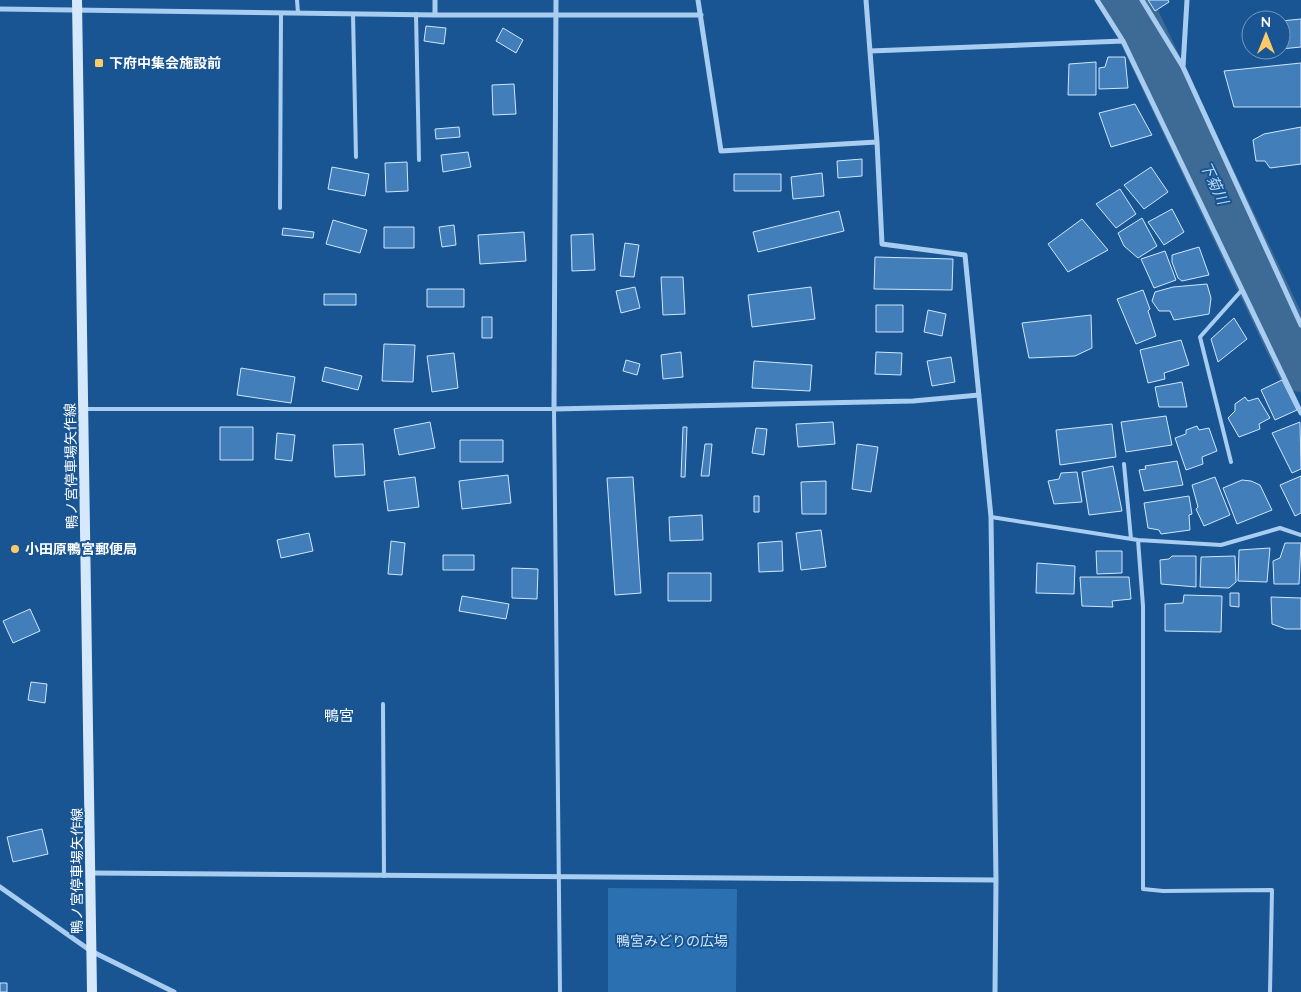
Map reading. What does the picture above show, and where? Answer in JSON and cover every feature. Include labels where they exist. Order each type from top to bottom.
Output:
[{"type":"main road","name":"鴨ノ宮停車場矢作線","points":[[77,5],[92,873],[92,992]]},
{"type":"street","points":[[435,0],[435,14]]},
{"type":"street","points":[[556,0],[554,409],[913,401],[979,395]]},
{"type":"street","points":[[698,0],[721,151],[876,142]]},
{"type":"street","points":[[866,0],[882,244],[965,255],[991,517],[996,880],[995,992]]},
{"type":"street","points":[[1097,0],[1123,40],[1241,291],[1301,413]]},
{"type":"street","points":[[1142,0],[1184,66],[1301,325]]},
{"type":"street","points":[[1184,66],[1187,0]]},
{"type":"street","points":[[0,9],[77,5],[281,13],[556,16],[701,14]]},
{"type":"street","points":[[870,51],[1123,40]]},
{"type":"street","points":[[92,873],[996,880]]},
{"type":"street","points":[[0,887],[91,951],[174,992]]},
{"type":"lane","points":[[297,0],[298,13]]},
{"type":"lane","points":[[280,208],[281,13]]},
{"type":"lane","points":[[353,14],[356,157]]},
{"type":"lane","points":[[416,14],[419,160]]},
{"type":"lane","points":[[1231,462],[1200,337],[1241,291]]},
{"type":"lane","points":[[84,409],[554,409],[560,992]]},
{"type":"lane","points":[[1124,464],[1131,539]]},
{"type":"lane","points":[[991,517],[1138,540],[1221,545],[1280,528],[1301,535]]},
{"type":"lane","points":[[1138,540],[1143,606],[1143,889],[1163,892],[1272,890],[1270,992]]},
{"type":"lane","points":[[383,704],[384,876]]},
{"type":"green space","name":"鴨宮みどりの広場","points":[[608,888],[737,889],[736,992],[608,992]]},
{"type":"building","points":[[1148,0],[1168,0],[1169,2],[1155,11]]},
{"type":"building","points":[[1301,19],[1301,47],[1291,48],[1291,20]]},
{"type":"building","points":[[426,26],[446,28],[444,44],[424,41]]},
{"type":"building","points":[[503,28],[523,40],[516,53],[496,41]]},
{"type":"building","points":[[1108,57],[1125,57],[1128,88],[1099,89],[1099,68],[1105,67]]},
{"type":"building","points":[[1096,62],[1096,95],[1068,95],[1069,64]]},
{"type":"building","points":[[1301,63],[1301,107],[1234,107],[1224,71]]},
{"type":"building","points":[[514,84],[516,114],[493,115],[492,85]]},
{"type":"building","points":[[1135,104],[1152,135],[1111,147],[1099,113]]},
{"type":"building","points":[[459,127],[460,137],[436,139],[435,129]]},
{"type":"building","points":[[1301,127],[1301,164],[1270,168],[1265,161],[1256,161],[1253,140],[1264,134]]},
{"type":"building","points":[[468,152],[471,167],[443,172],[441,155]]},
{"type":"building","points":[[862,159],[862,176],[838,178],[837,161]]},
{"type":"building","points":[[407,162],[408,191],[386,192],[385,163]]},
{"type":"building","points":[[332,167],[369,174],[365,196],[328,189]]},
{"type":"building","points":[[1151,167],[1168,192],[1144,209],[1124,185]]},
{"type":"building","points":[[822,173],[824,196],[793,199],[791,177]]},
{"type":"building","points":[[734,174],[781,174],[781,191],[734,191]]},
{"type":"building","points":[[1120,189],[1136,214],[1116,228],[1096,204]]},
{"type":"building","points":[[1172,209],[1184,232],[1164,245],[1148,222]]},
{"type":"building","points":[[839,211],[844,231],[758,252],[753,232]]},
{"type":"building","points":[[1142,218],[1157,246],[1138,258],[1124,246],[1118,233]]},
{"type":"building","points":[[1082,219],[1108,250],[1068,272],[1048,244]]},
{"type":"building","points":[[333,220],[367,230],[360,253],[326,244]]},
{"type":"building","points":[[454,225],[456,245],[442,247],[439,227]]},
{"type":"building","points":[[384,227],[414,227],[414,248],[384,248]]},
{"type":"building","points":[[283,228],[314,232],[313,238],[282,235]]},
{"type":"building","points":[[524,232],[526,261],[480,264],[478,235]]},
{"type":"building","points":[[593,234],[595,270],[572,271],[571,235]]},
{"type":"building","points":[[625,243],[639,245],[634,277],[620,276]]},
{"type":"building","points":[[1199,247],[1209,275],[1182,281],[1178,278],[1172,262],[1172,255]]},
{"type":"building","points":[[1165,251],[1176,280],[1154,288],[1141,259]]},
{"type":"building","points":[[875,257],[953,259],[952,290],[874,289]]},
{"type":"building","points":[[661,277],[683,277],[685,314],[663,315]]},
{"type":"building","points":[[1207,284],[1211,298],[1209,314],[1174,320],[1170,311],[1159,311],[1152,301],[1155,292],[1173,287]]},
{"type":"building","points":[[635,287],[640,308],[621,313],[616,291]]},
{"type":"building","points":[[811,287],[815,319],[752,327],[748,295]]},
{"type":"building","points":[[427,289],[464,289],[464,307],[427,307]]},
{"type":"building","points":[[1143,290],[1150,309],[1148,311],[1156,336],[1136,344],[1117,299]]},
{"type":"building","points":[[324,294],[356,294],[356,305],[324,305]]},
{"type":"building","points":[[876,305],[903,305],[903,332],[876,332]]},
{"type":"building","points":[[928,310],[946,314],[942,336],[924,332]]},
{"type":"building","points":[[1091,315],[1092,348],[1075,356],[1029,358],[1022,323]]},
{"type":"building","points":[[482,317],[492,317],[492,338],[482,338]]},
{"type":"building","points":[[1234,318],[1247,339],[1218,362],[1211,339]]},
{"type":"building","points":[[1181,340],[1189,365],[1164,373],[1165,379],[1148,383],[1140,350]]},
{"type":"building","points":[[384,344],[415,345],[413,382],[382,381]]},
{"type":"building","points":[[681,352],[683,377],[663,379],[661,355]]},
{"type":"building","points":[[876,352],[902,353],[901,375],[875,374]]},
{"type":"building","points":[[454,353],[458,388],[432,392],[427,356]]},
{"type":"building","points":[[951,357],[955,382],[932,386],[927,361]]},
{"type":"building","points":[[626,360],[640,364],[637,375],[623,371]]},
{"type":"building","points":[[754,361],[812,365],[810,391],[752,388]]},
{"type":"building","points":[[325,367],[362,376],[358,390],[322,381]]},
{"type":"building","points":[[241,368],[295,377],[291,403],[237,395]]},
{"type":"building","points":[[1282,380],[1297,410],[1275,420],[1261,390]]},
{"type":"building","points":[[1182,382],[1187,407],[1159,407],[1155,387]]},
{"type":"building","points":[[1245,397],[1248,401],[1258,398],[1270,418],[1259,424],[1260,429],[1239,437],[1228,418],[1235,411],[1235,404]]},
{"type":"building","points":[[1166,416],[1172,445],[1126,452],[1121,422]]},
{"type":"building","points":[[430,422],[435,448],[399,455],[394,429]]},
{"type":"building","points":[[833,422],[835,444],[798,447],[796,424]]},
{"type":"building","points":[[1300,422],[1301,469],[1292,473],[1272,433]]},
{"type":"building","points":[[1112,424],[1116,457],[1060,465],[1056,430]]},
{"type":"building","points":[[1197,426],[1199,430],[1209,428],[1217,451],[1202,457],[1203,464],[1186,470],[1175,438],[1186,434],[1186,430]]},
{"type":"building","points":[[220,427],[253,427],[253,460],[220,460]]},
{"type":"building","points":[[683,427],[687,427],[685,477],[681,477]]},
{"type":"building","points":[[756,428],[767,429],[764,455],[752,453]]},
{"type":"building","points":[[277,433],[295,435],[292,461],[275,459]]},
{"type":"building","points":[[460,440],[503,440],[503,462],[460,462]]},
{"type":"building","points":[[363,444],[365,475],[335,477],[333,445]]},
{"type":"building","points":[[705,444],[712,444],[709,476],[701,476]]},
{"type":"building","points":[[857,444],[878,447],[871,492],[852,489]]},
{"type":"building","points":[[1177,461],[1183,485],[1144,491],[1139,470],[1146,469],[1145,466]]},
{"type":"building","points":[[1113,466],[1122,511],[1089,515],[1082,472]]},
{"type":"building","points":[[1077,472],[1082,502],[1054,504],[1048,481],[1059,479],[1061,473]]},
{"type":"building","points":[[508,475],[511,503],[462,509],[459,481]]},
{"type":"building","points":[[1301,476],[1301,513],[1295,516],[1280,485]]},
{"type":"building","points":[[415,477],[419,507],[388,511],[384,481]]},
{"type":"building","points":[[633,477],[641,593],[615,595],[607,478]]},
{"type":"building","points":[[1215,477],[1230,515],[1204,526],[1196,509],[1198,507],[1192,485]]},
{"type":"building","points":[[1242,480],[1260,485],[1272,510],[1237,524],[1223,488]]},
{"type":"building","points":[[826,481],[826,514],[802,514],[801,482]]},
{"type":"building","points":[[754,496],[759,496],[759,512],[754,512]]},
{"type":"building","points":[[1189,496],[1192,514],[1189,515],[1190,530],[1161,534],[1159,530],[1148,528],[1144,503]]},
{"type":"building","points":[[702,515],[703,540],[670,541],[669,517]]},
{"type":"building","points":[[821,530],[826,567],[801,570],[796,533]]},
{"type":"building","points":[[309,533],[313,551],[281,558],[277,540]]},
{"type":"building","points":[[391,541],[405,543],[402,575],[388,574]]},
{"type":"building","points":[[782,541],[783,571],[759,572],[758,543]]},
{"type":"building","points":[[1285,543],[1301,543],[1299,584],[1274,584],[1273,561],[1280,558]]},
{"type":"building","points":[[1270,548],[1267,582],[1238,581],[1239,550]]},
{"type":"building","points":[[1096,551],[1122,551],[1122,573],[1097,574]]},
{"type":"building","points":[[443,555],[474,555],[474,570],[443,570]]},
{"type":"building","points":[[1172,556],[1196,556],[1196,587],[1161,584],[1160,560],[1169,559]]},
{"type":"building","points":[[1235,556],[1236,582],[1229,588],[1200,587],[1201,557]]},
{"type":"building","points":[[1037,563],[1075,566],[1074,594],[1036,593]]},
{"type":"building","points":[[512,568],[538,569],[537,599],[512,598]]},
{"type":"building","points":[[668,573],[711,573],[711,601],[668,601]]},
{"type":"building","points":[[1080,577],[1129,577],[1131,599],[1112,601],[1113,607],[1082,606]]},
{"type":"building","points":[[1230,593],[1239,593],[1239,607],[1230,606]]},
{"type":"building","points":[[1184,595],[1222,596],[1221,632],[1165,631],[1165,604],[1183,603]]},
{"type":"building","points":[[462,596],[509,604],[506,619],[459,611]]},
{"type":"building","points":[[1271,597],[1301,598],[1301,629],[1286,629],[1272,624]]},
{"type":"building","points":[[30,609],[40,631],[13,643],[3,621]]},
{"type":"building","points":[[31,682],[47,684],[45,703],[28,700]]},
{"type":"building","points":[[42,829],[48,854],[13,862],[7,837]]},
{"type":"building","points":[[0,983],[7,983],[7,992],[0,992]]},
{"type":"waterway","name":"下菊川","points":[[1123,0],[1137,22],[1301,368]]},
{"type":"place","name":"下府中集会施設前","points":[[99,63]]},
{"type":"place","name":"小田原鴨宮郵便局","points":[[15,549]]},
{"type":"district","name":"鴨宮","points":[[339,716]]}]
